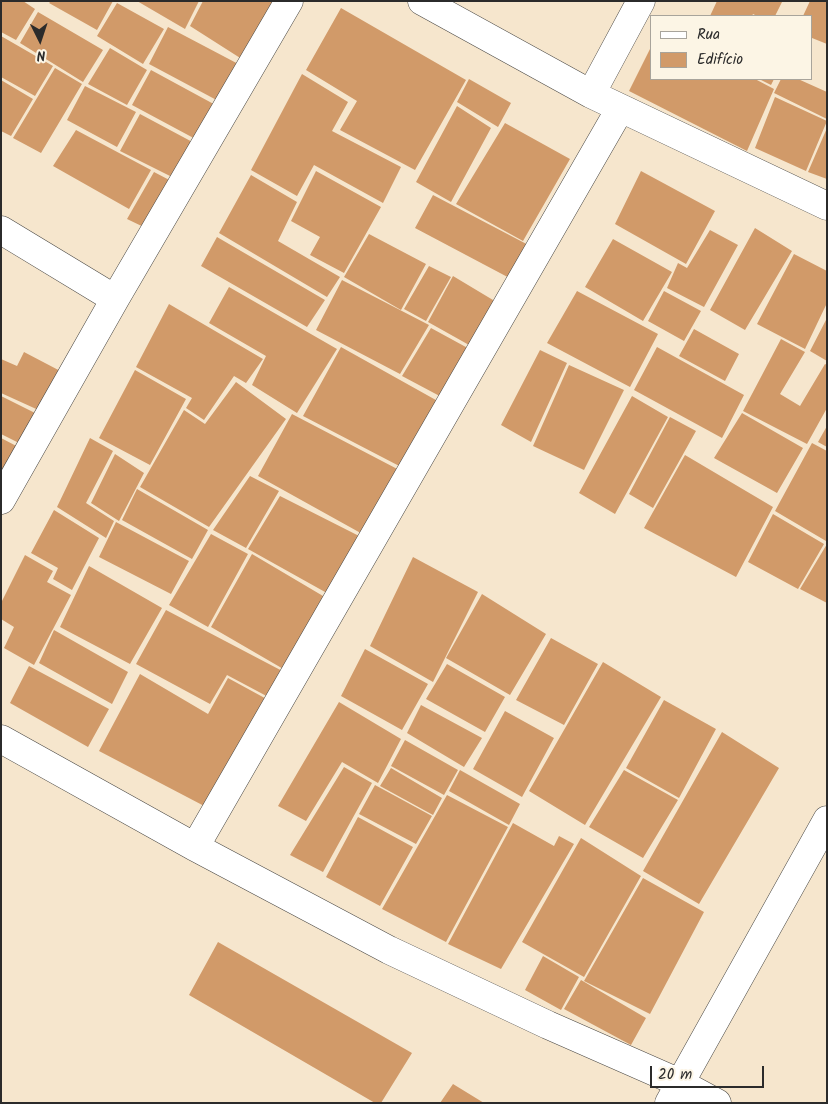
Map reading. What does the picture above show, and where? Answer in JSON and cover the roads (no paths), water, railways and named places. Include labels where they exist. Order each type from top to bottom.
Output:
[{"type":"street","points":[[1,500],[114,299],[289,1]]},
{"type":"street","points":[[422,1],[620,109],[827,206]]},
{"type":"street","points":[[591,94],[642,1]]},
{"type":"street","points":[[195,847],[620,109]]},
{"type":"street","points":[[1,230],[114,299]]},
{"type":"street","points":[[1,740],[195,847],[389,950],[548,1025],[674,1093],[716,1103]]},
{"type":"street","points":[[674,1093],[827,820]]}]
